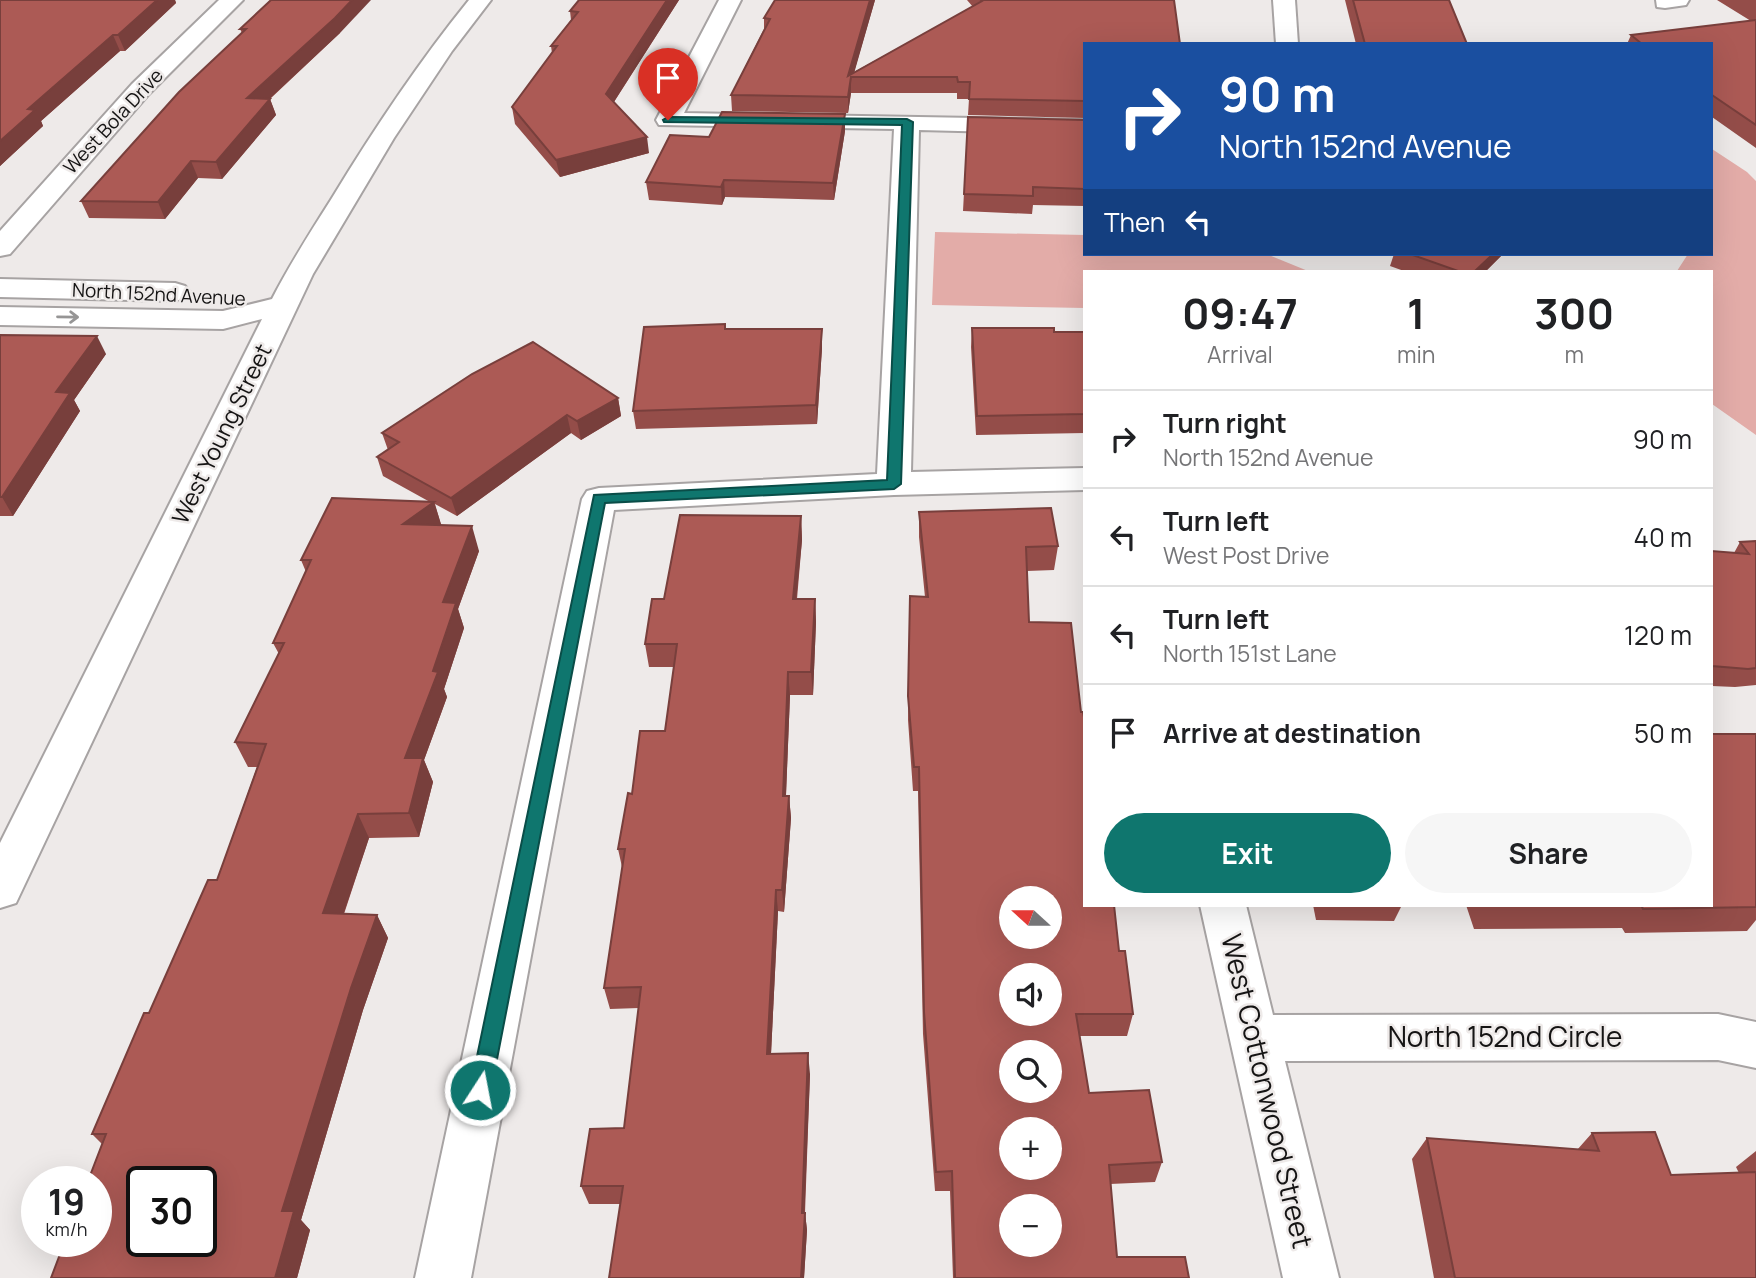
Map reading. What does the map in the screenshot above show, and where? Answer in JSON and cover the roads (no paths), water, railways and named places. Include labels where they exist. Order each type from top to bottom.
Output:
[{"type":"street","name":"West Bola Drive","points":[[0,248],[114,116],[199,29],[232,0]]},
{"type":"street","name":"West Young Street","points":[[0,889],[299,274],[381,138],[443,47],[480,0]]},
{"type":"street","points":[[730,0],[668,120],[1083,127]]},
{"type":"street","points":[[1284,0],[1287,42]]},
{"type":"street","points":[[894,484],[907,122]]},
{"type":"street","name":"North 152nd Avenue","points":[[0,288],[237,293],[284,305]]},
{"type":"street","name":"North 152nd Avenue","points":[[0,316],[223,320],[284,305]]},
{"type":"street","points":[[443,1278],[599,499],[894,484],[1083,479]]},
{"type":"street","name":"West Cottonwood Street","points":[[1223,907],[1311,1278]]},
{"type":"street","name":"North 152nd Circle","points":[[1254,1038],[1718,1037],[1756,1045]]}]
